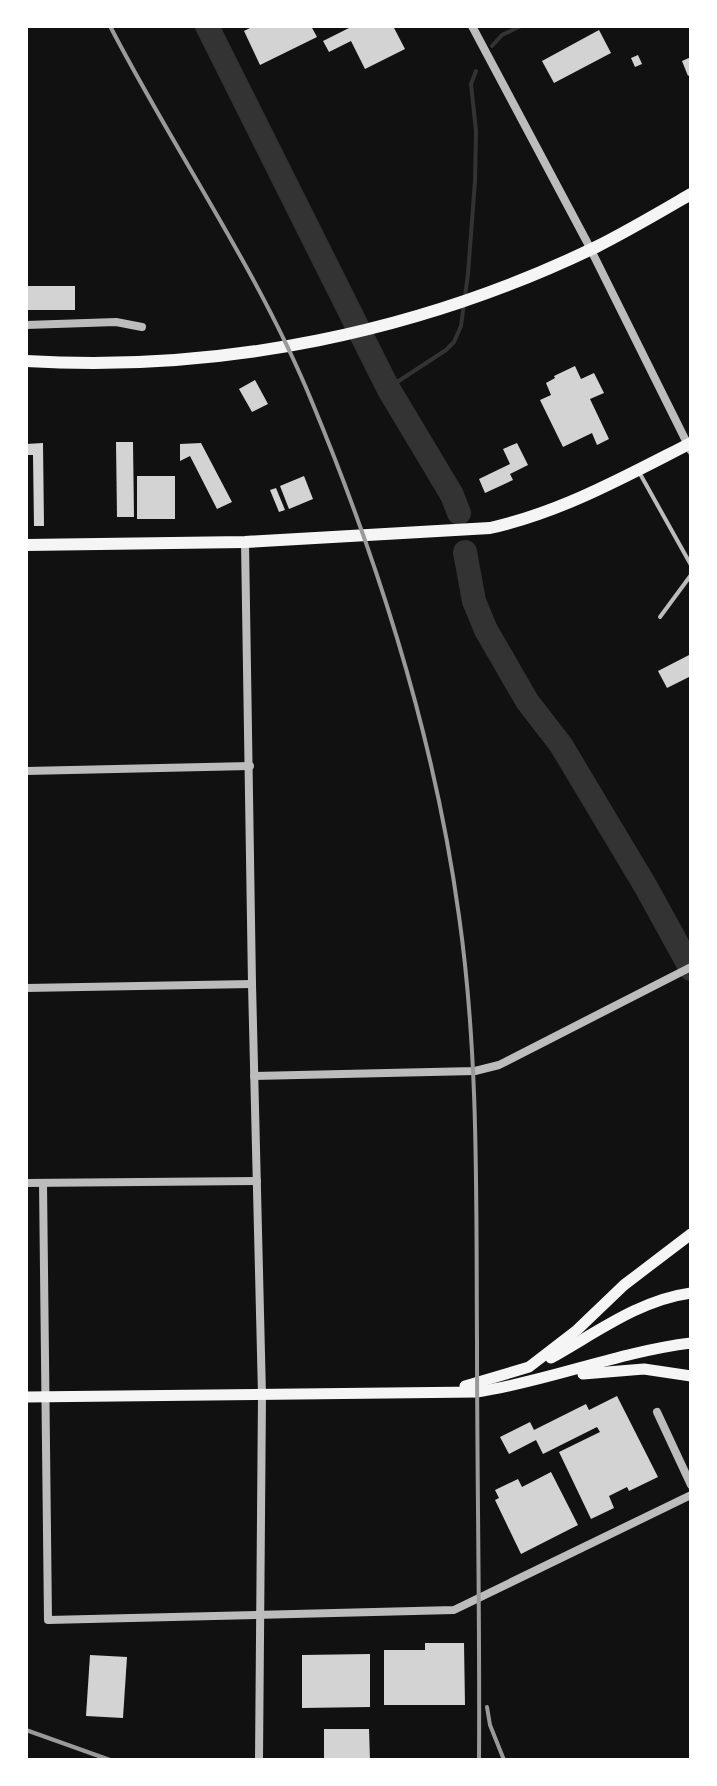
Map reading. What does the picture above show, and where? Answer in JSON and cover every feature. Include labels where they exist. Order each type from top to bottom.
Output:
[{"type":"main road","points":[[26,361],[159,361],[251,352],[356,334],[452,306],[526,278],[597,246],[691,194]]},
{"type":"main road","points":[[26,545],[245,542],[490,528],[578,500],[690,446]]},
{"type":"main road","points":[[529,1367],[577,1330],[632,1278],[691,1234]]},
{"type":"main road","points":[[437,1392],[495,1379],[529,1367],[631,1312],[663,1299],[691,1293]]},
{"type":"main road","points":[[26,1397],[477,1392],[691,1343]]},
{"type":"main road","points":[[546,1378],[644,1369],[691,1376]]},
{"type":"street","points":[[474,27],[690,446]]},
{"type":"street","points":[[26,325],[116,322],[142,327]]},
{"type":"street","points":[[245,542],[262,1395],[259,1760]]},
{"type":"street","points":[[26,771],[250,766]]},
{"type":"street","points":[[254,1076],[475,1071],[499,1065],[691,967]]},
{"type":"street","points":[[26,988],[252,984]]},
{"type":"street","points":[[26,1183],[257,1181]]},
{"type":"street","points":[[43,1183],[48,1620],[454,1610],[691,1495]]},
{"type":"street","points":[[657,1412],[691,1485]]},
{"type":"lane","points":[[637,470],[691,565]]},
{"type":"lane","points":[[660,617],[691,575]]},
{"type":"building","points":[[254,26],[311,26],[317,37],[260,65],[244,31]]},
{"type":"building","points":[[353,26],[393,26],[405,49],[365,69],[351,41],[329,52],[323,41]]},
{"type":"building","points":[[599,30],[611,53],[554,83],[542,61]]},
{"type":"building","points":[[638,55],[642,64],[635,67],[631,58]]},
{"type":"building","points":[[691,57],[691,74],[688,76],[682,61]]},
{"type":"building","points":[[26,286],[75,286],[75,310],[26,310]]},
{"type":"building","points":[[575,366],[581,379],[594,373],[604,393],[590,399],[609,439],[597,445],[592,433],[563,447],[540,400],[551,395],[546,383]]},
{"type":"building","points":[[255,380],[268,404],[252,412],[239,389]]},
{"type":"building","points":[[116,442],[133,442],[134,517],[117,517]]},
{"type":"building","points":[[43,443],[44,526],[34,526],[33,455],[26,455],[26,444]]},
{"type":"building","points":[[201,443],[232,502],[217,509],[190,456],[180,461],[180,444]]},
{"type":"building","points":[[517,443],[528,465],[510,474],[513,480],[485,493],[479,479],[510,464],[503,449]]},
{"type":"building","points":[[137,476],[175,476],[175,519],[137,519]]},
{"type":"building","points":[[304,476],[313,499],[289,509],[280,486]]},
{"type":"building","points":[[276,488],[285,510],[279,512],[270,490]]},
{"type":"building","points":[[691,654],[691,676],[667,688],[658,671]]},
{"type":"building","points":[[617,1396],[658,1477],[629,1491],[627,1487],[609,1496],[614,1508],[591,1519],[559,1452],[600,1432],[597,1427],[543,1454],[536,1440],[509,1454],[500,1437],[530,1422],[534,1430],[586,1404],[589,1410]]},
{"type":"building","points":[[551,1472],[578,1525],[521,1554],[495,1500],[499,1498],[495,1490],[518,1479],[522,1487]]},
{"type":"building","points":[[425,1643],[464,1643],[465,1705],[384,1705],[384,1650],[425,1650]]},
{"type":"building","points":[[370,1654],[370,1707],[302,1708],[302,1655]]},
{"type":"building","points":[[90,1655],[127,1657],[123,1718],[86,1716]]},
{"type":"building","points":[[324,1729],[369,1729],[370,1760],[324,1760]]},
{"type":"waterway","points":[[207,26],[388,388],[452,495],[459,513]]},
{"type":"waterway","points":[[492,46],[502,35],[521,26]]},
{"type":"waterway","points":[[388,388],[446,350],[454,342],[461,326],[475,181],[476,131],[471,84],[476,71]]},
{"type":"waterway","points":[[465,552],[474,601],[486,630],[527,701],[561,745],[691,969]]},
{"type":"railway","points":[[110,26],[267,305],[312,402],[382,590],[420,719],[435,784],[459,916],[473,1075],[479,1760]]},
{"type":"railway","points":[[487,1707],[490,1725],[504,1760]]},
{"type":"railway","points":[[26,1730],[110,1760]]}]
